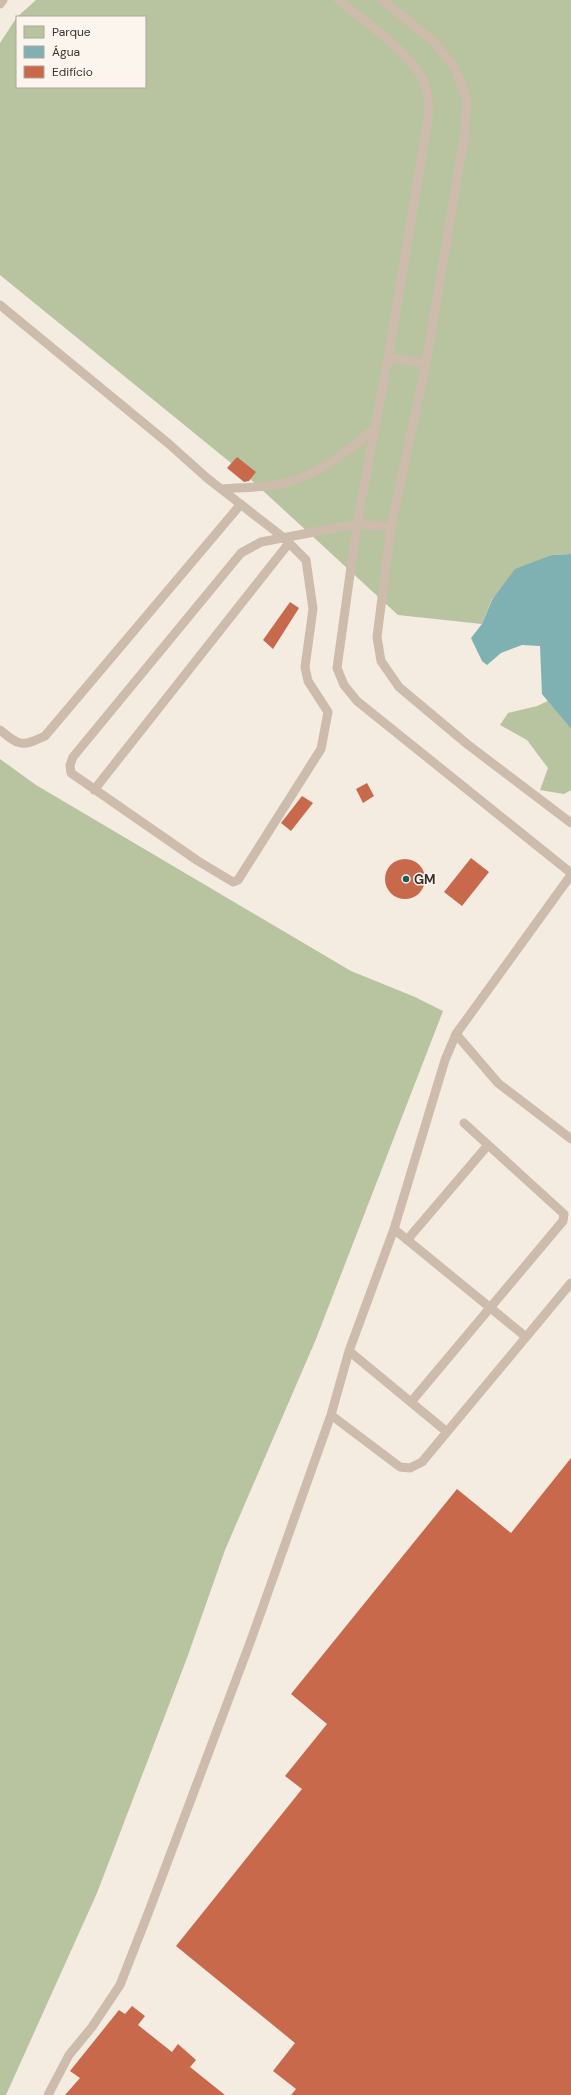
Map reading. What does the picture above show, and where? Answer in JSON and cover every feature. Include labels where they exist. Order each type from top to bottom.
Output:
[{"type":"lane","points":[[0,4],[4,0]]},
{"type":"lane","points":[[48,2095],[69,2055],[92,2027],[120,1985],[251,1640],[331,1415],[349,1351],[394,1229],[445,1060],[456,1034],[571,874],[357,701],[344,684],[337,668],[357,524],[376,427],[429,112],[426,87],[416,67],[397,48],[338,0]]},
{"type":"lane","points":[[382,0],[432,40],[455,68],[467,100],[465,132],[426,363],[391,527],[377,637],[382,660],[399,687],[467,744],[571,824]]},
{"type":"lane","points":[[0,305],[222,489],[287,540],[306,560],[313,609],[305,667],[308,681],[328,712],[321,749],[296,792],[238,880],[233,882],[198,861],[71,773],[70,765],[73,757],[241,553],[261,542],[287,540],[357,524],[391,527]]},
{"type":"lane","points":[[388,358],[426,363]]},
{"type":"lane","points":[[222,489],[288,483],[313,474],[332,463],[376,427]]},
{"type":"lane","points":[[0,730],[15,742],[23,745],[45,736],[241,504]]},
{"type":"lane","points":[[94,790],[287,540]]},
{"type":"lane","points":[[456,1034],[498,1083],[571,1139]]},
{"type":"lane","points":[[411,1402],[563,1221],[564,1214],[464,1123]]},
{"type":"lane","points":[[407,1240],[488,1145]]},
{"type":"lane","points":[[394,1229],[526,1337]]},
{"type":"lane","points":[[331,1415],[400,1467],[410,1468],[422,1462],[571,1283]]},
{"type":"lane","points":[[349,1351],[447,1432]]},
{"type":"green space","points":[[36,0],[571,0],[571,554],[552,555],[492,599],[482,624],[398,615],[247,476],[0,275],[0,43],[16,19],[16,88],[146,88],[146,16],[18,16]]},
{"type":"green space","points":[[548,701],[571,729],[571,790],[564,794],[540,790],[548,768],[527,740],[500,725],[508,713],[537,706]]},
{"type":"green space","points":[[0,759],[36,785],[351,971],[415,997],[443,1011],[316,1339],[225,1550],[187,1658],[97,1893],[6,2095],[0,2095]]},
{"type":"water","points":[[571,554],[571,729],[542,694],[540,646],[522,645],[501,653],[487,665],[482,661],[471,638],[482,624],[492,600],[515,569],[552,555]]},
{"type":"building","points":[[237,457],[256,472],[249,481],[244,482],[227,468]]},
{"type":"building","points":[[290,602],[299,608],[273,649],[263,640]]},
{"type":"building","points":[[367,783],[374,796],[363,803],[356,789]]},
{"type":"building","points":[[302,796],[313,803],[291,831],[281,823]]},
{"type":"building","points":[[471,858],[489,872],[462,906],[444,892]]},
{"type":"building","name":"GM","points":[[409,859],[416,862],[422,868],[425,879],[424,887],[416,896],[409,899],[401,899],[394,896],[386,887],[385,875],[388,868],[397,860]]},
{"type":"building","points":[[571,1458],[571,2095],[291,2095],[296,2089],[273,2071],[295,2043],[176,1946],[302,1789],[285,1776],[327,1724],[291,1694],[457,1489],[511,1533]]},
{"type":"building","points":[[132,2006],[145,2016],[138,2025],[172,2052],[178,2044],[196,2060],[190,2067],[225,2095],[65,2095],[80,2078],[70,2071],[119,2010],[125,2014]]},
{"type":"place","name":"GM","points":[[406,879]]}]
